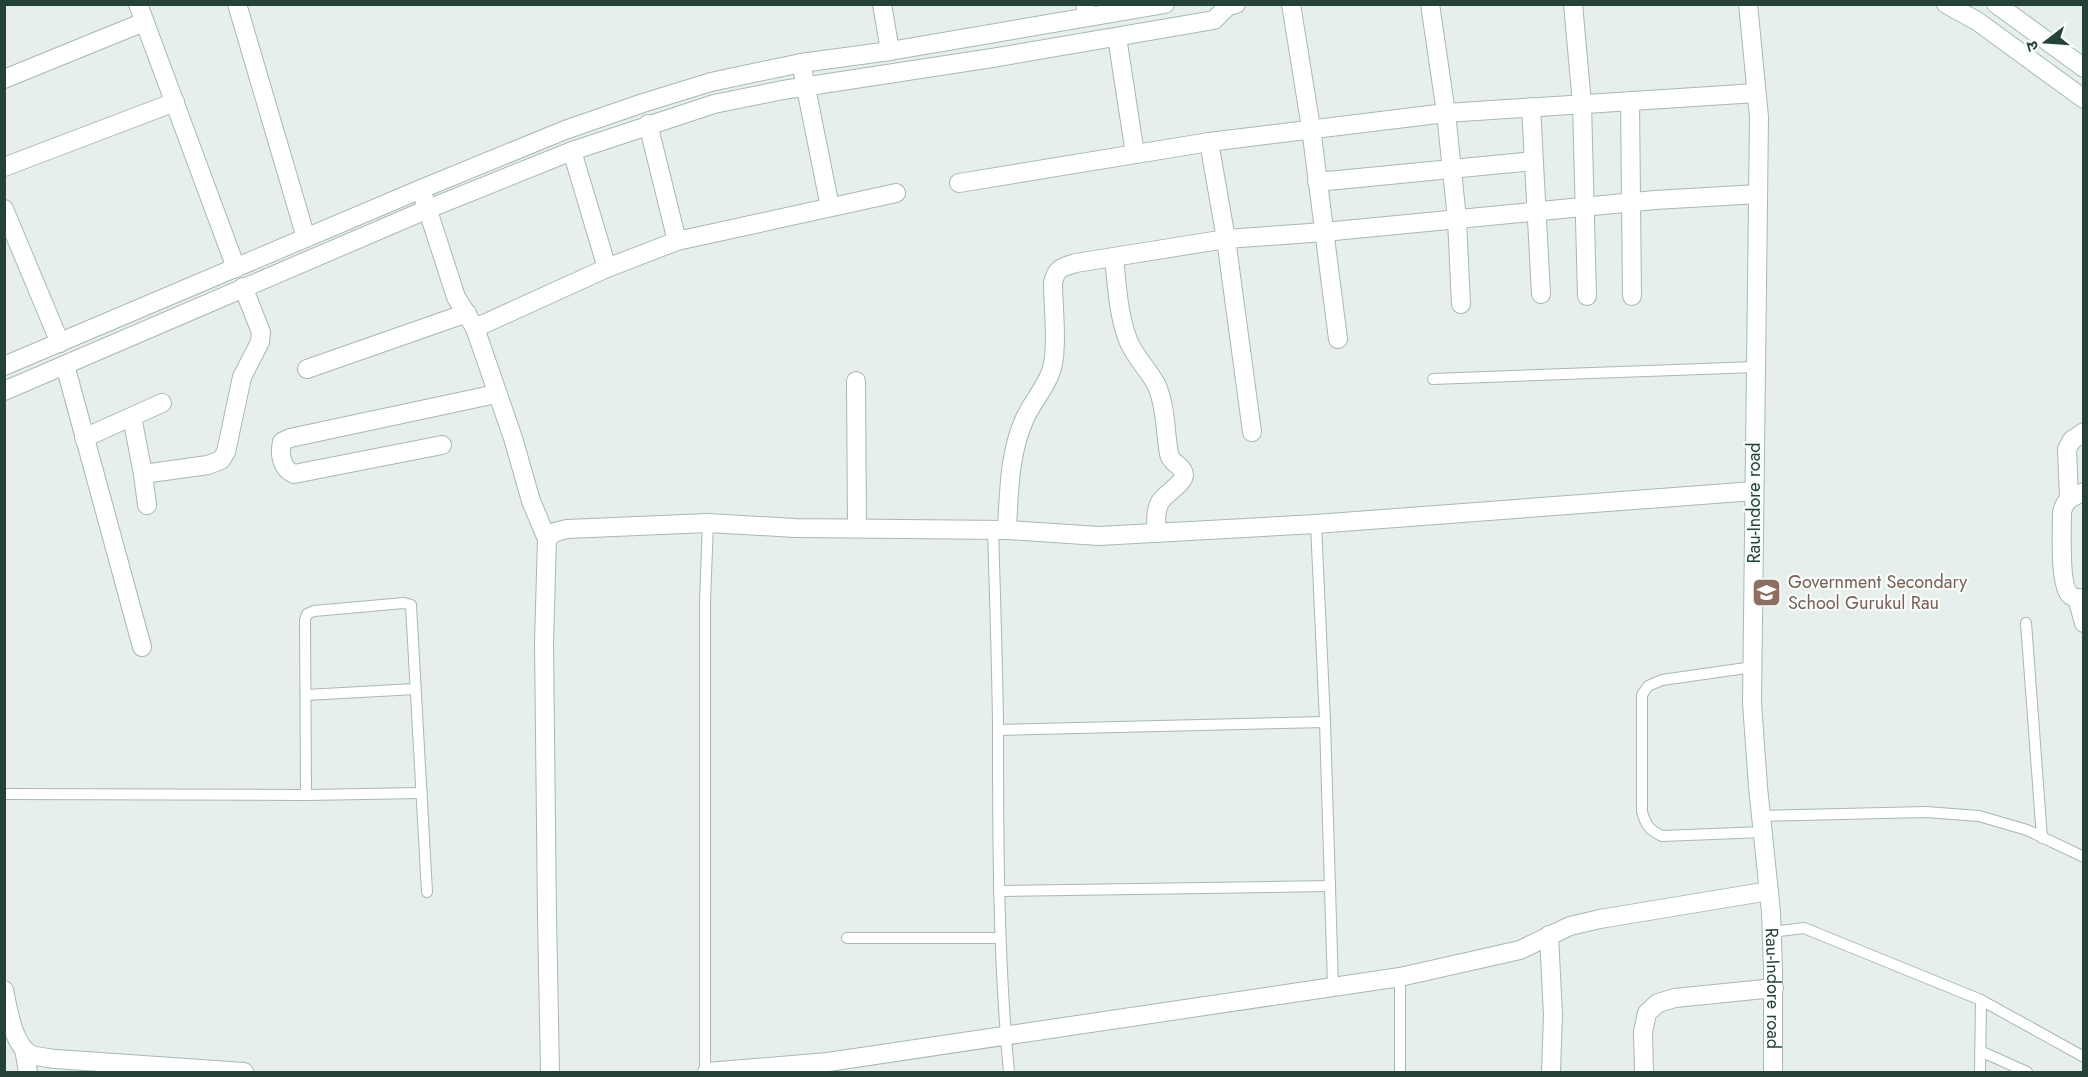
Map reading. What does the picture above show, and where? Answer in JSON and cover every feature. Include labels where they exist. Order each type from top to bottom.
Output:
[{"type":"street","points":[[138,4],[236,268]]},
{"type":"street","points":[[237,4],[306,238]]},
{"type":"street","points":[[882,4],[890,51]]},
{"type":"street","points":[[1291,4],[1311,128],[1338,339]]},
{"type":"street","points":[[1430,4],[1452,167],[1461,304]]},
{"type":"street","points":[[1573,4],[1582,104],[1587,296]]},
{"type":"street","name":"Rau-Indore road","points":[[1748,4],[1759,117],[1752,703],[1772,932],[1773,1072]]},
{"type":"street","points":[[1946,4],[1977,21],[2084,99]]},
{"type":"street","points":[[1996,4],[2084,68]]},
{"type":"street","points":[[4,366],[566,130],[711,82],[801,63],[890,51],[1086,11],[1164,5],[1166,29]]},
{"type":"street","points":[[4,391],[428,209],[572,151],[648,124],[714,104],[806,87],[1214,20],[1230,5]]},
{"type":"street","points":[[4,79],[144,22]]},
{"type":"street","points":[[1117,37],[1135,154]]},
{"type":"street","points":[[801,63],[830,207]]},
{"type":"street","points":[[959,183],[1209,142],[1311,128],[1446,113],[1756,93]]},
{"type":"street","points":[[1630,101],[1632,296]]},
{"type":"street","points":[[4,166],[175,102]]},
{"type":"street","points":[[1531,107],[1541,294]]},
{"type":"street","points":[[648,124],[677,241]]},
{"type":"street","points":[[1209,142],[1226,239],[1252,432]]},
{"type":"street","points":[[572,151],[607,268]]},
{"type":"street","points":[[1317,182],[1452,167],[1533,161]]},
{"type":"street","points":[[421,189],[456,297],[471,320],[513,438],[531,501],[547,539],[544,654],[550,1072]]},
{"type":"street","points":[[307,369],[471,320],[677,241],[896,193]]},
{"type":"street","points":[[1000,530],[1011,460],[1018,435],[1025,417],[1050,374],[1054,353],[1053,283],[1055,273],[1062,268],[1076,263],[1226,239],[1324,232],[1631,202],[1758,194]]},
{"type":"street","points":[[4,209],[60,343]]},
{"type":"street","points":[[1113,258],[1120,311],[1128,342],[1156,386],[1167,425],[1171,460],[1183,472],[1184,478],[1159,503],[1156,514],[1157,533]]},
{"type":"street","points":[[143,474],[208,465],[221,460],[226,452],[242,377],[260,342],[261,332],[243,287]]},
{"type":"street","points":[[65,365],[142,647]]},
{"type":"street","points":[[856,381],[856,528]]},
{"type":"street","points":[[442,445],[294,474],[287,471],[284,466],[280,449],[282,442],[290,438],[496,394]]},
{"type":"street","points":[[84,438],[162,403]]},
{"type":"street","points":[[132,417],[147,505]]},
{"type":"street","points":[[2084,432],[2072,440],[2067,449],[2076,495],[2064,504],[2062,512],[2064,583],[2069,594],[2080,598],[2084,623]]},
{"type":"street","points":[[547,539],[555,532],[567,529],[708,523],[795,528],[1000,530],[1099,536],[1316,524],[1754,491]]},
{"type":"street","points":[[706,1072],[828,1067],[1005,1035],[1400,977],[1496,957],[1520,950],[1570,927],[1600,919],[1769,891]]},
{"type":"street","points":[[1549,935],[1553,1015],[1551,1072]]},
{"type":"street","points":[[1644,1072],[1643,1032],[1647,1013],[1658,1003],[1675,998],[1773,988]]},
{"type":"street","points":[[4,990],[11,1021],[24,1049],[28,1072]]},
{"type":"street","points":[[24,1049],[32,1054],[56,1059],[244,1072]]},
{"type":"lane","points":[[1433,379],[1756,367]]},
{"type":"lane","points":[[706,1072],[705,601],[708,523]]},
{"type":"lane","points":[[1316,524],[1333,987]]},
{"type":"lane","points":[[1000,530],[999,891],[1005,1035],[1009,1072]]},
{"type":"lane","points":[[306,795],[305,620],[307,614],[314,611],[404,603],[411,605],[427,891]]},
{"type":"lane","points":[[2026,623],[2042,838]]},
{"type":"lane","points":[[1753,667],[1662,680],[1648,686],[1642,695],[1642,812],[1646,825],[1653,832],[1662,836],[1855,812],[1954,813],[2000,821],[2084,857]]},
{"type":"lane","points":[[306,695],[416,689]]},
{"type":"lane","points":[[998,730],[1325,722]]},
{"type":"lane","points":[[4,794],[422,793]]},
{"type":"lane","points":[[999,891],[1330,886]]},
{"type":"lane","points":[[1772,932],[1804,928],[1981,1000],[2084,1057]]},
{"type":"lane","points":[[847,938],[1000,938]]},
{"type":"lane","points":[[1400,977],[1400,1072]]},
{"type":"lane","points":[[1980,1072],[1981,1000]]},
{"type":"lane","points":[[1980,1051],[2027,1072]]},
{"type":"place","name":"Government Secondary School Gurukul Rau","points":[[1767,592]]}]
